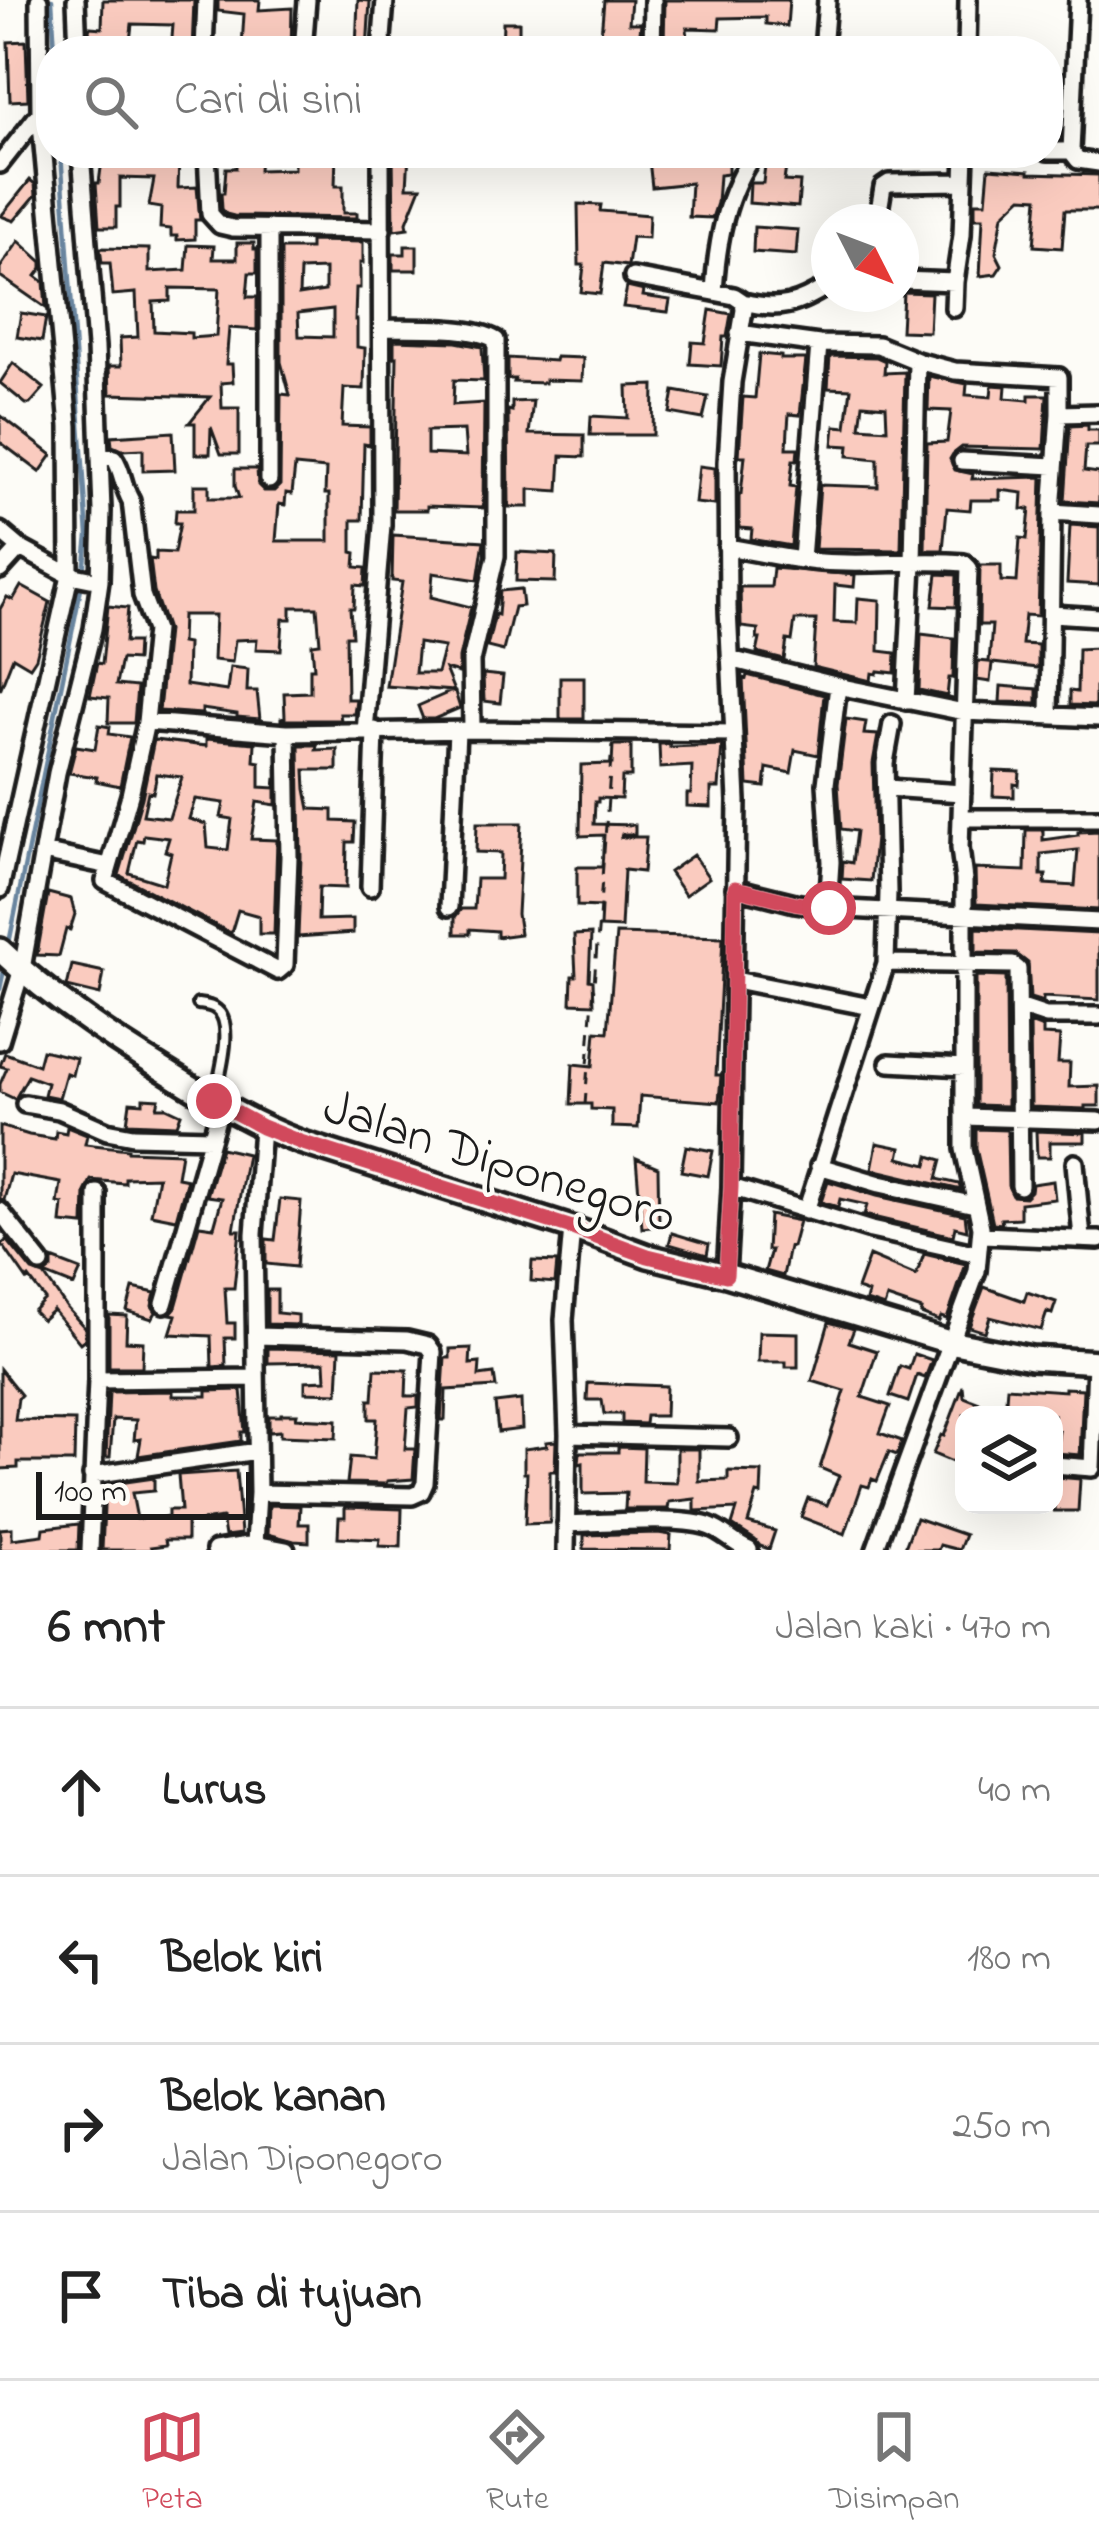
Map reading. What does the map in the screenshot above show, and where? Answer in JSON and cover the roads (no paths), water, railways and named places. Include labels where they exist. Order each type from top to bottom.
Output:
[{"type":"street","points":[[39,0],[39,36]]},
{"type":"street","points":[[76,0],[77,36]]},
{"type":"street","points":[[205,36],[206,0]]},
{"type":"street","points":[[304,36],[307,0]]},
{"type":"street","points":[[382,36],[386,0]]},
{"type":"street","points":[[652,36],[653,0]]},
{"type":"street","points":[[824,36],[827,0]]},
{"type":"street","points":[[967,36],[968,0]]},
{"type":"street","points":[[1078,0],[1071,152],[1078,160],[1099,163]]},
{"type":"street","points":[[0,164],[36,117]]},
{"type":"street","points":[[1063,152],[1071,152]]},
{"type":"street","points":[[0,889],[72,576],[69,426],[45,168]]},
{"type":"street","points":[[0,1041],[12,961],[43,852],[57,773],[93,629],[99,580],[100,456],[83,168]]},
{"type":"street","points":[[208,168],[212,219],[224,227],[382,230]]},
{"type":"street","points":[[370,887],[370,731],[382,525],[381,168]]},
{"type":"street","points":[[714,292],[730,197],[744,168]]},
{"type":"street","points":[[954,308],[964,168]]},
{"type":"street","points":[[881,204],[884,187],[890,183],[964,182]]},
{"type":"street","points":[[268,228],[268,480]]},
{"type":"street","points":[[633,278],[734,296],[742,302],[784,306],[811,296]]},
{"type":"street","points":[[919,281],[955,282]]},
{"type":"street","points":[[726,1275],[735,980],[727,463],[742,302]]},
{"type":"street","points":[[382,328],[464,332],[491,335],[496,340],[496,556],[471,661],[449,907]]},
{"type":"street","points":[[740,333],[819,344],[878,345],[917,362],[955,371],[1056,375],[1059,414],[1052,512],[1049,715]]},
{"type":"street","points":[[802,559],[819,344]]},
{"type":"street","points":[[905,700],[917,362]]},
{"type":"street","points":[[1059,414],[1099,413]]},
{"type":"street","points":[[100,456],[118,463],[124,492],[131,501],[142,595],[155,631],[146,722],[105,879],[278,971],[283,969],[288,922],[287,733]]},
{"type":"street","points":[[962,461],[1054,466]]},
{"type":"street","points":[[1052,512],[1099,514]]},
{"type":"street","points":[[0,531],[20,548],[72,576],[99,580]]},
{"type":"street","points":[[0,570],[20,548]]},
{"type":"street","points":[[727,548],[819,562],[964,562],[969,568],[962,793],[964,1149],[982,1235],[977,1271],[875,1550]]},
{"type":"street","points":[[1052,614],[1099,617]]},
{"type":"street","points":[[730,659],[964,712],[1099,718]]},
{"type":"street","points":[[829,908],[826,784],[838,686]]},
{"type":"street","points":[[146,722],[287,733],[734,733]]},
{"type":"street","points":[[806,1211],[886,963],[885,763],[892,724]]},
{"type":"street","points":[[887,788],[962,793]]},
{"type":"street","points":[[962,818],[1099,818]]},
{"type":"street","points":[[43,852],[109,866]]},
{"type":"street","points":[[735,888],[829,908],[1099,922]]},
{"type":"street","name":"Jalan Diponegoro","points":[[12,961],[105,1034],[218,1103],[300,1142],[648,1256],[949,1342],[1030,1358],[1097,1362]]},
{"type":"street","points":[[886,963],[1016,966],[1020,1186]]},
{"type":"street","points":[[735,980],[871,1007]]},
{"type":"street","points":[[1019,1007],[1046,1016],[1099,1016]]},
{"type":"street","points":[[889,1063],[964,1067]]},
{"type":"street","points":[[164,1304],[218,1103]]},
{"type":"street","points":[[25,1104],[58,1110],[107,1131],[133,1136],[211,1138]]},
{"type":"street","points":[[964,1117],[1099,1121]]},
{"type":"street","points":[[255,1544],[254,1234],[262,1127]]},
{"type":"street","points":[[982,1235],[1090,1239],[1075,1163]]},
{"type":"street","points":[[819,1166],[975,1205]]},
{"type":"street","points":[[731,1187],[871,1230],[978,1254]]},
{"type":"street","points":[[90,1550],[98,1380],[97,1193]]},
{"type":"street","points":[[0,1211],[41,1263]]},
{"type":"street","points":[[566,1550],[564,1320],[572,1228]]},
{"type":"street","points":[[256,1336],[407,1340],[428,1345],[433,1352],[421,1492],[412,1496],[258,1493]]},
{"type":"street","points":[[1063,1466],[1092,1468],[1097,1362]]},
{"type":"street","points":[[98,1380],[255,1378]]},
{"type":"street","points":[[568,1434],[729,1438]]},
{"type":"street","points":[[92,1474],[256,1451]]},
{"type":"street","points":[[566,1524],[687,1522],[712,1527],[749,1550]]},
{"type":"street","points":[[215,1550],[255,1544],[286,1550]]},
{"type":"lane","points":[[198,1004],[212,1006],[225,1021],[218,1103]]},
{"type":"waterway","points":[[52,0],[54,36]]},
{"type":"waterway","points":[[62,168],[88,536],[84,572]]},
{"type":"waterway","points":[[8,948],[82,583]]},
{"type":"waterway","points":[[0,989],[5,965]]}]
